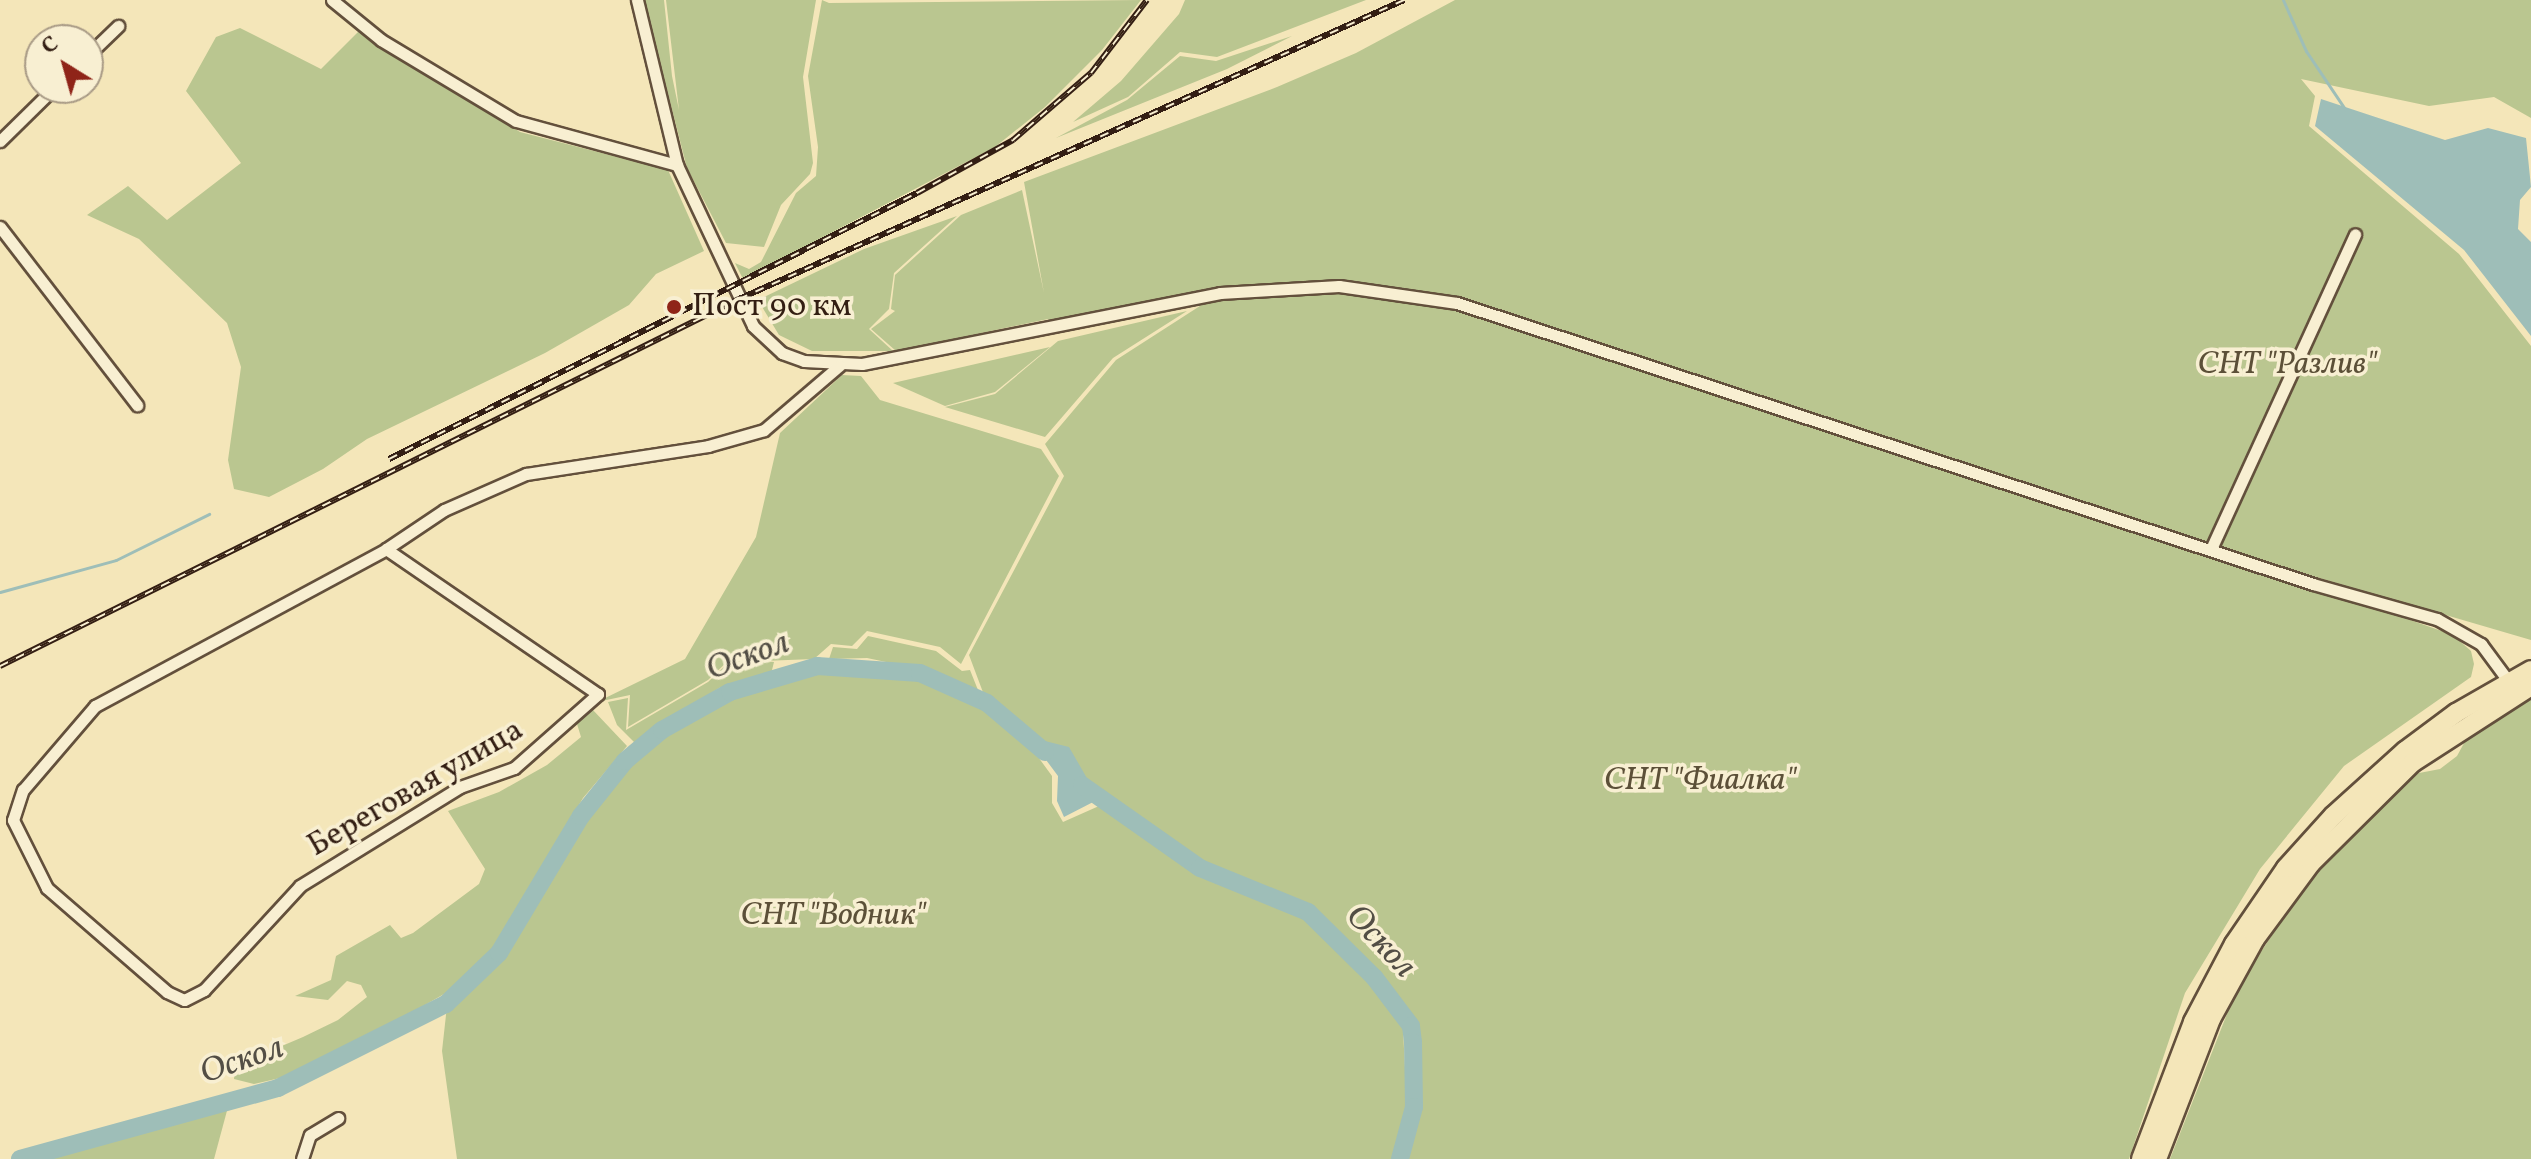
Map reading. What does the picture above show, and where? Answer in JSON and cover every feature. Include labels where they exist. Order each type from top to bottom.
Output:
[{"type":"main road","points":[[2157,1159],[2211,1019],[2255,939],[2311,863],[2412,763],[2511,690],[2531,670]]},
{"type":"main road","points":[[2141,1159],[2193,1022],[2234,944],[2286,868],[2333,816],[2405,751],[2511,690]]},
{"type":"street","points":[[332,0],[381,40],[516,121],[677,165]]},
{"type":"street","points":[[637,0],[677,165],[753,326],[782,353],[839,366],[1051,330],[1220,293],[1339,286],[1457,303],[2211,549],[2437,619],[2481,644],[2511,690]]},
{"type":"street","points":[[104,40],[118,26]]},
{"type":"street","points":[[0,141],[38,104]]},
{"type":"street","points":[[0,227],[137,405]]},
{"type":"street","points":[[2211,549],[2355,234]]},
{"type":"street","name":"Береговая улица","points":[[386,549],[598,694],[514,768],[460,787],[300,886],[204,990],[184,1000],[167,992],[47,888],[13,820],[23,790],[95,706],[386,549],[444,510],[526,474],[708,446],[764,430],[839,366]]},
{"type":"street","points":[[302,1159],[310,1135],[338,1118]]},
{"type":"green space","points":[[644,0],[664,0],[679,110],[666,0],[816,0],[803,77],[813,163],[810,174],[781,205],[764,247],[726,243],[687,168]]},
{"type":"green space","points":[[822,0],[829,3],[1141,0],[1102,50],[1045,107],[995,147],[743,279],[735,263],[749,269],[761,262],[796,193],[816,176],[818,147],[808,76]]},
{"type":"green space","points":[[1185,0],[1366,0],[1217,57],[1180,52],[1128,97],[1073,122],[1121,81],[1179,14]]},
{"type":"green space","points":[[1455,0],[2531,0],[2531,118],[2494,97],[2429,106],[2301,79],[2315,96],[2309,126],[2459,254],[2531,346],[2531,640],[2139,525],[2453,635],[2471,651],[2474,664],[2471,677],[2344,766],[2260,869],[2185,993],[2129,1159],[1400,1159],[1414,1107],[1411,1026],[1374,977],[1308,912],[1182,858],[1094,795],[987,703],[969,655],[1064,476],[1045,444],[1116,360],[1217,295],[1051,330],[1048,319],[896,351],[871,329],[895,311],[891,309],[895,275],[961,215],[1022,190],[1044,293],[1024,182],[1277,87],[1356,53]]},
{"type":"green space","points":[[240,28],[321,69],[361,29],[520,132],[668,170],[704,251],[656,274],[629,305],[545,353],[367,439],[323,469],[269,497],[234,489],[228,460],[241,367],[227,323],[139,239],[87,215],[128,186],[167,220],[241,163],[186,91],[216,37]]},
{"type":"green space","points":[[1292,36],[1227,69],[1056,138],[1127,100],[1180,56],[1216,61]]},
{"type":"green space","points":[[957,216],[894,273],[889,309],[869,329],[893,351],[812,351],[779,335],[758,300],[864,249]]},
{"type":"green space","points":[[1187,311],[1113,358],[1045,437],[945,407],[995,394],[1058,341]]},
{"type":"green space","points":[[1050,347],[995,392],[945,406],[893,383]]},
{"type":"green space","points":[[842,375],[861,376],[880,400],[1041,449],[1059,476],[961,664],[940,647],[867,631],[852,646],[831,644],[814,659],[761,661],[774,662],[771,674],[719,688],[635,743],[617,725],[608,702],[628,698],[626,730],[708,682],[730,661],[756,662],[730,659],[708,680],[628,727],[630,695],[597,702],[685,659],[756,537],[780,433]]},
{"type":"green space","points":[[868,636],[936,651],[962,671],[970,670],[980,695],[905,666],[867,658],[829,659],[833,647],[857,649]]},
{"type":"green space","name":"СНТ \"Водник\"","points":[[815,670],[919,677],[983,706],[1025,739],[1052,776],[1052,803],[1063,822],[1099,806],[1197,873],[1303,916],[1369,979],[1403,1029],[1407,1107],[1392,1159],[457,1159],[442,1051],[447,1006],[502,956],[584,819],[643,749],[730,696]]},
{"type":"green space","points":[[2531,694],[2531,1159],[2170,1159],[2238,986],[2307,883],[2354,828],[2414,774],[2440,769],[2457,756],[2469,734]]},
{"type":"green space","points":[[592,709],[627,746],[583,798],[496,944],[458,986],[355,1045],[280,1078],[254,1084],[234,1079],[236,1054],[263,1054],[303,1037],[338,1020],[367,997],[361,985],[347,981],[328,1000],[295,996],[331,980],[336,956],[390,925],[401,938],[413,933],[479,884],[485,869],[448,811],[499,792],[547,765],[581,737],[577,724]]},
{"type":"green space","points":[[228,1107],[214,1159],[29,1159]]},
{"type":"water","points":[[2321,99],[2445,140],[2488,128],[2526,138],[2531,187],[2520,200],[2518,229],[2531,242],[2531,336],[2464,250],[2315,126]]},
{"type":"water","points":[[1029,737],[1069,747],[1099,799],[1064,817],[1057,801],[1058,776]]},
{"type":"waterway","points":[[2283,0],[2306,51],[2345,109]]},
{"type":"waterway","points":[[0,592],[116,560],[209,514]]},
{"type":"waterway","name":"Оскол","points":[[20,1159],[278,1088],[446,1004],[499,953],[581,816],[625,761],[662,730],[730,692],[817,666],[920,673],[987,703],[1045,752]]},
{"type":"waterway","name":"Оскол","points":[[1082,785],[1200,868],[1308,912],[1374,977],[1411,1026],[1414,1107],[1400,1159]]},
{"type":"railway","points":[[389,459],[917,193],[1013,140],[1091,73],[1147,0]]},
{"type":"railway","points":[[0,666],[739,299],[1404,0]]},
{"type":"place","name":"Пост 90 км","points":[[674,307]]},
{"type":"park label","name":"СНТ \"Разлив\"","points":[[2287,365]]},
{"type":"park label","name":"СНТ \"Фиалка\"","points":[[1700,781]]}]
